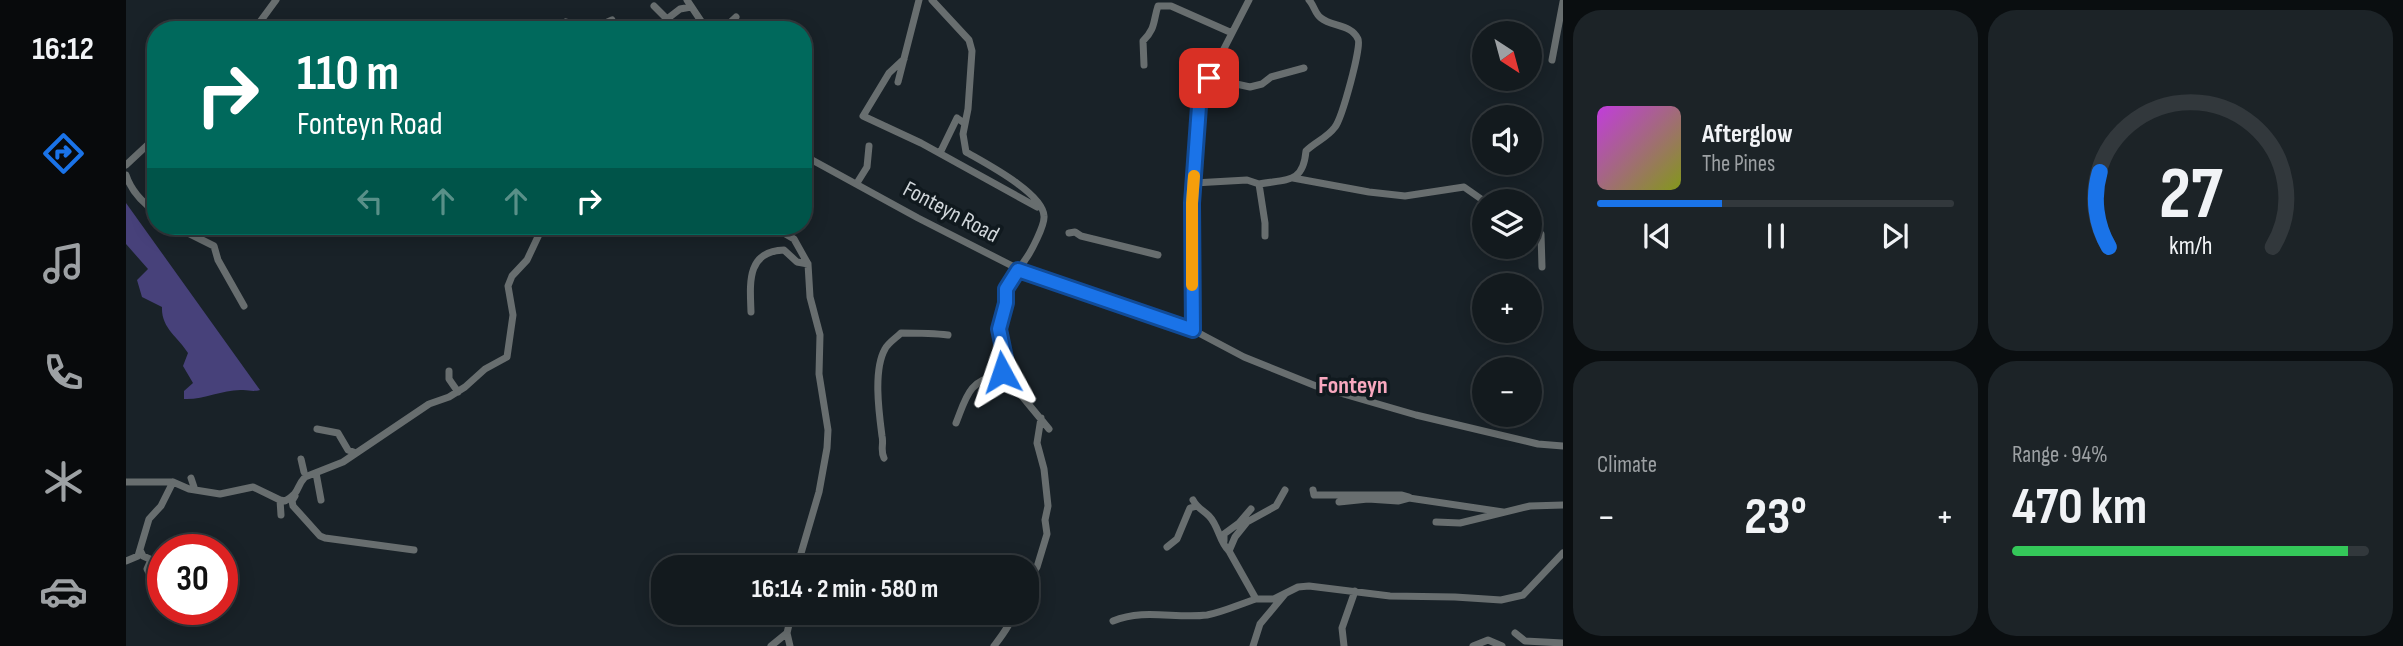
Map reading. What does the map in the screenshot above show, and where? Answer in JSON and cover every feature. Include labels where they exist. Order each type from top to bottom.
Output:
[{"type":"street","points":[[259,21],[276,0]]},
{"type":"street","points":[[898,82],[919,0]]},
{"type":"street","points":[[932,0],[970,40],[972,51],[968,109],[962,134],[966,152],[1016,180],[1044,211],[1045,220],[1026,260],[1006,289],[1006,303],[999,329],[1005,358],[1002,372],[999,376],[985,377],[974,385],[956,423]]},
{"type":"street","points":[[1193,330],[1192,203],[1199,106],[1209,78],[1249,0]]},
{"type":"street","points":[[1293,178],[1303,169],[1306,151],[1326,137],[1337,125],[1352,84],[1352,72],[1360,45],[1358,38],[1348,29],[1322,19],[1309,0]]},
{"type":"street","points":[[1552,60],[1563,3]]},
{"type":"street","points":[[654,6],[667,19],[689,4],[701,21]]},
{"type":"street","points":[[1144,65],[1143,41],[1150,35],[1157,18],[1158,6],[1171,6],[1232,33]]},
{"type":"street","points":[[732,21],[736,17]]},
{"type":"street","points":[[904,59],[889,73],[863,116],[940,153],[1044,211]]},
{"type":"street","points":[[1209,78],[1250,87],[1262,84],[1271,77],[1304,68]]},
{"type":"street","points":[[940,153],[957,118],[964,123]]},
{"type":"street","points":[[857,183],[867,167],[869,146]]},
{"type":"street","points":[[147,147],[126,169],[128,183],[147,206]]},
{"type":"street","name":"Fonteyn Road","points":[[812,160],[1018,270],[1193,330],[1244,357],[1316,386],[1425,417],[1538,444],[1563,446]]},
{"type":"street","points":[[1194,183],[1247,180],[1259,184],[1293,178],[1369,192],[1405,195],[1464,187],[1472,193]]},
{"type":"street","points":[[1259,184],[1265,236]]},
{"type":"street","points":[[1069,233],[1075,232],[1081,236],[1158,255]]},
{"type":"street","points":[[192,235],[214,246],[218,260],[244,306]]},
{"type":"street","points":[[305,474],[316,473],[343,462],[429,404],[457,392],[485,369],[507,357],[513,315],[508,286],[512,276],[527,260],[538,235]]},
{"type":"street","points":[[787,235],[793,239],[808,264],[810,297],[820,335],[818,374],[828,430],[819,492],[801,555]]},
{"type":"street","points":[[751,312],[750,279],[754,265],[761,258],[777,250],[784,250],[797,262],[808,264]]},
{"type":"street","points":[[1542,259],[1542,267]]},
{"type":"street","points":[[884,458],[881,453],[883,439],[880,428],[878,371],[885,348],[901,333],[928,332],[948,335]]},
{"type":"street","points":[[449,371],[449,379],[457,392]]},
{"type":"street","points":[[1002,372],[1049,429]]},
{"type":"street","points":[[1039,560],[1047,534],[1045,520],[1048,506],[1044,469],[1037,443],[1041,418]]},
{"type":"street","points":[[317,429],[338,433],[348,450],[356,453]]},
{"type":"street","points":[[301,459],[305,474]]},
{"type":"street","points":[[310,465],[292,501],[293,506],[320,536],[414,550]]},
{"type":"street","points":[[316,473],[321,500]]},
{"type":"street","points":[[191,478],[195,490]]},
{"type":"street","points":[[126,482],[173,482],[195,490],[220,494],[253,487],[285,501],[295,495]]},
{"type":"street","points":[[126,561],[138,556],[149,519],[161,506],[173,482]]},
{"type":"street","points":[[1229,551],[1235,537],[1247,522],[1276,506],[1285,490]]},
{"type":"street","points":[[1313,490],[1314,495],[1402,495],[1503,513]]},
{"type":"street","points":[[1339,502],[1368,499],[1398,501],[1409,498]]},
{"type":"street","points":[[280,500],[281,515]]},
{"type":"street","points":[[1167,547],[1177,539],[1190,508],[1195,503],[1210,517],[1223,545],[1229,551]]},
{"type":"street","points":[[1436,522],[1460,523],[1530,506],[1563,505]]},
{"type":"street","points":[[1251,509],[1239,523],[1224,534],[1224,542],[1256,599]]},
{"type":"street","points":[[140,550],[147,558]]},
{"type":"street","points":[[1114,621],[1127,615],[1151,613],[1166,617],[1209,614],[1256,599],[1274,599],[1298,587],[1309,586],[1390,596],[1501,600],[1523,595],[1563,553]]},
{"type":"street","points":[[1344,646],[1342,628],[1355,591]]},
{"type":"street","points":[[1253,646],[1260,624],[1286,593]]},
{"type":"street","points":[[789,625],[787,633],[790,646]]},
{"type":"street","points":[[994,646],[999,635],[1009,625]]},
{"type":"street","points":[[771,646],[787,633]]},
{"type":"street","points":[[1515,633],[1525,641],[1563,643]]},
{"type":"street","points":[[1473,646],[1488,640],[1502,646]]},
{"type":"shaded area","points":[[126,203],[260,390],[236,390],[184,399],[184,391],[193,383],[183,366],[188,353],[167,327],[162,307],[142,297],[137,280],[148,269],[126,244]]},
{"type":"slow traffic","points":[[1192,285],[1194,176]]},
{"type":"district","name":"Fonteyn","points":[[1353,385]]},
{"type":"route","points":[[1002,372],[1005,358],[999,341],[999,329],[1006,303],[1006,289],[1018,270],[1193,330],[1192,203],[1199,106],[1209,78]]}]
